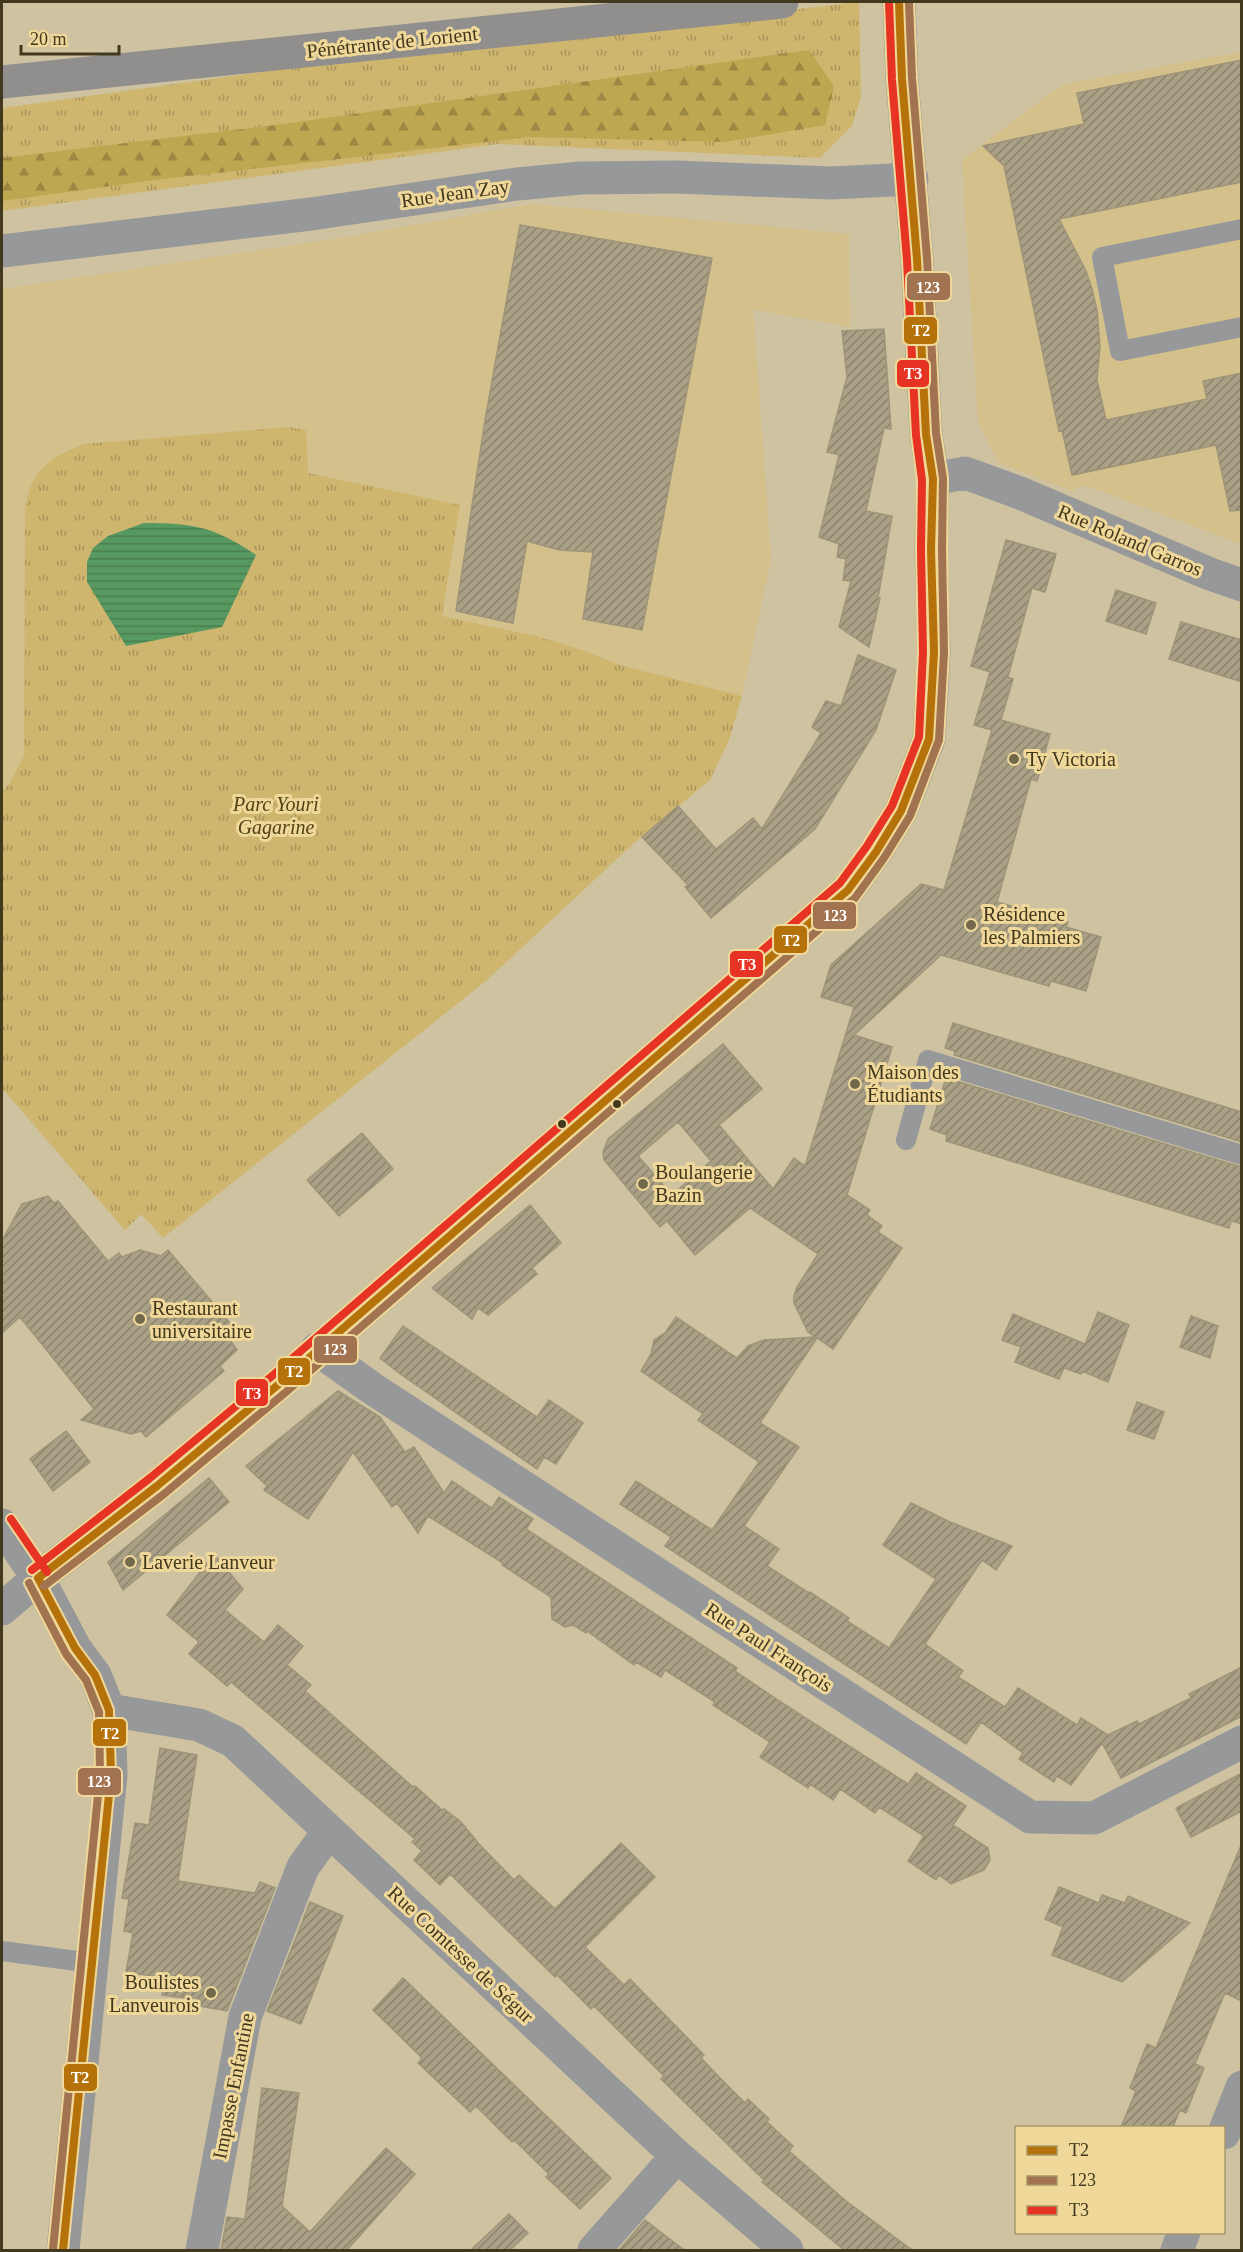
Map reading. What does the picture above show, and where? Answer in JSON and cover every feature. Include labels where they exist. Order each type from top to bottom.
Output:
[{"type":"main road","name":"Pénétrante de Lorient","points":[[2,82],[782,2]]},
{"type":"street","points":[[2,1608],[158,1486],[848,890],[876,852],[901,811],[929,740],[934,652],[931,550],[933,479],[926,434],[912,179],[898,2]]},
{"type":"street","name":"Rue Jean Zay","points":[[2,251],[311,214],[517,184],[581,178],[677,177],[831,183],[912,179]]},
{"type":"street","name":"Rue Roland Garros","points":[[933,479],[965,473],[1020,493],[1210,574],[1242,585]]},
{"type":"street","name":"Rue Paul François","points":[[317,1349],[393,1402],[1030,1817],[1094,1818],[1242,1742]]},
{"type":"street","points":[[2,1525],[38,1578],[75,1648],[95,1675],[109,1710],[111,1775],[63,2250]]},
{"type":"street","name":"Rue Comtesse de Ségur","points":[[109,1710],[199,1725],[233,1741],[677,2156],[787,2250]]},
{"type":"street","name":"Impasse Enfantine","points":[[202,2250],[245,2017],[303,1867],[329,1831]]},
{"type":"street","points":[[1225,2130],[1242,2087]]},
{"type":"street","points":[[594,2250],[677,2156]]},
{"type":"street","points":[[1177,2250],[1183,2234]]},
{"type":"lane","points":[[1242,229],[1102,257],[1120,351],[1242,327]]},
{"type":"lane","points":[[906,1140],[928,1060],[1242,1155]]},
{"type":"lane","points":[[2,1952],[92,1962]]},
{"type":"shaded area","points":[[1241,52],[1241,544],[1085,485],[1072,491],[999,463],[978,421],[962,160],[1065,84]]},
{"type":"shaded area","points":[[531,204],[849,234],[850,327],[753,309],[771,559],[742,696],[623,666],[536,636],[442,616],[460,505],[308,473],[306,430],[288,427],[84,444],[62,452],[27,494],[25,511],[24,756],[9,785],[2,792],[2,289],[347,237]]},
{"type":"shaded area","points":[[144,523],[203,528],[228,538],[256,555],[222,627],[126,646],[87,582],[87,562],[93,548],[108,536]]},
{"type":"green space","points":[[859,2],[861,98],[852,126],[820,158],[498,144],[2,211],[2,108],[291,68]]},
{"type":"green space","points":[[809,50],[834,86],[825,125],[725,142],[530,137],[155,180],[2,201],[2,158],[283,124]]},
{"type":"green space","name":"Parc Youri Gagarine","points":[[288,427],[306,430],[308,473],[460,505],[442,616],[536,636],[623,666],[742,696],[729,740],[710,780],[634,843],[486,981],[163,1238],[141,1214],[125,1230],[2,1091],[2,792],[9,784],[24,756],[25,511],[27,497],[36,476],[43,468],[61,454],[84,444]]},
{"type":"building","points":[[1242,60],[1242,182],[1059,219],[1086,271],[1097,310],[1100,346],[1097,380],[1106,420],[1207,399],[1203,381],[1242,373],[1242,510],[1230,511],[1216,445],[1072,475],[1062,430],[1059,431],[1004,166],[983,146],[1084,124],[1077,93]]},
{"type":"building","points":[[520,225],[712,258],[642,630],[583,619],[593,552],[559,550],[527,541],[513,623],[456,611],[485,420]]},
{"type":"building","points":[[884,329],[891,429],[884,428],[866,511],[892,516],[878,598],[880,598],[869,647],[839,627],[851,581],[843,580],[846,559],[837,557],[839,544],[819,537],[839,455],[827,452],[847,377],[842,331]]},
{"type":"building","points":[[1006,540],[1056,554],[1045,592],[1032,588],[1008,677],[1013,679],[1001,720],[1050,734],[1037,781],[1031,779],[997,902],[1068,922],[1066,927],[1101,937],[1086,991],[1051,981],[1049,986],[941,955],[854,1035],[892,1047],[847,1195],[870,1210],[867,1215],[882,1226],[878,1232],[902,1248],[833,1349],[817,1338],[760,1423],[799,1447],[744,1526],[779,1549],[767,1566],[849,1618],[847,1621],[889,1648],[936,1579],[883,1545],[911,1503],[950,1522],[1012,1546],[996,1570],[982,1560],[925,1644],[963,1671],[958,1677],[1005,1707],[1018,1688],[1077,1725],[1081,1718],[1108,1735],[1137,1721],[1139,1724],[1191,1698],[1189,1694],[1242,1667],[1242,1716],[1121,1778],[1102,1743],[1071,1785],[1057,1776],[1054,1782],[1019,1759],[1023,1753],[981,1722],[966,1744],[665,1546],[671,1537],[620,1504],[636,1481],[712,1530],[759,1462],[698,1420],[703,1414],[641,1371],[651,1354],[654,1340],[665,1333],[676,1317],[737,1358],[748,1346],[764,1340],[815,1337],[808,1332],[794,1303],[794,1296],[797,1287],[818,1254],[750,1208],[695,1255],[667,1221],[660,1227],[604,1160],[603,1152],[608,1139],[723,1044],[762,1089],[719,1125],[773,1189],[794,1158],[805,1166],[854,1007],[821,997],[831,965],[921,884],[944,890],[992,730],[974,725],[990,672],[971,666]],"holes":[[[678,1122],[711,1161],[672,1195],[638,1156]]]},
{"type":"building","points":[[1116,590],[1156,603],[1146,634],[1106,621]]},
{"type":"building","points":[[1181,622],[1242,640],[1242,682],[1169,659]]},
{"type":"building","points":[[858,655],[896,670],[876,730],[815,829],[711,918],[685,887],[688,885],[642,837],[678,806],[716,849],[753,818],[762,829],[821,733],[812,727],[826,701],[841,706]]},
{"type":"building","points":[[953,1023],[1242,1112],[1242,1142],[954,1055],[955,1051],[945,1048]]},
{"type":"building","points":[[946,1078],[1242,1167],[1242,1224],[1231,1221],[1229,1228],[946,1141],[947,1135],[930,1129]]},
{"type":"building","points":[[362,1133],[393,1169],[339,1216],[307,1180]]},
{"type":"building","name":"Restaurant universitaire","points":[[48,1196],[54,1203],[58,1201],[108,1261],[119,1253],[122,1257],[140,1250],[161,1256],[168,1250],[236,1330],[228,1337],[237,1350],[220,1366],[224,1371],[146,1437],[141,1431],[131,1434],[81,1420],[94,1409],[20,1317],[2,1333],[2,1241],[22,1204]]},
{"type":"building","points":[[530,1205],[561,1243],[532,1268],[537,1274],[488,1315],[478,1308],[472,1319],[432,1288]]},
{"type":"building","points":[[1098,1312],[1129,1325],[1108,1382],[1082,1371],[1081,1374],[1064,1368],[1059,1379],[1015,1362],[1021,1347],[1002,1340],[1013,1314],[1085,1344]]},
{"type":"building","points":[[1191,1316],[1218,1326],[1210,1358],[1180,1347]]},
{"type":"building","points":[[403,1326],[537,1417],[549,1400],[583,1423],[556,1464],[544,1457],[537,1469],[380,1358]]},
{"type":"building","points":[[338,1391],[380,1417],[405,1452],[414,1447],[444,1493],[452,1481],[492,1508],[499,1497],[533,1519],[526,1529],[737,1668],[735,1671],[775,1698],[908,1784],[916,1773],[966,1806],[953,1825],[988,1848],[990,1860],[984,1870],[951,1884],[939,1875],[936,1880],[908,1861],[924,1836],[879,1807],[875,1813],[840,1789],[833,1800],[810,1784],[808,1788],[760,1757],[770,1742],[713,1705],[715,1702],[665,1670],[661,1677],[636,1662],[634,1665],[587,1631],[586,1633],[573,1625],[565,1627],[552,1619],[551,1597],[502,1565],[503,1563],[428,1516],[418,1533],[397,1503],[392,1507],[353,1452],[308,1519],[264,1490],[267,1486],[246,1466]]},
{"type":"building","points":[[1137,1402],[1164,1412],[1154,1439],[1127,1430]]},
{"type":"building","points":[[66,1431],[90,1462],[53,1491],[30,1459]]},
{"type":"building","points":[[209,1478],[229,1502],[123,1590],[108,1562]]},
{"type":"building","points":[[214,1554],[243,1589],[225,1610],[264,1642],[278,1625],[303,1646],[287,1665],[311,1685],[305,1691],[413,1787],[415,1786],[442,1810],[444,1809],[461,1822],[514,1880],[519,1875],[555,1909],[621,1843],[655,1877],[585,1947],[624,1985],[630,1979],[704,2055],[701,2058],[724,2082],[745,2103],[748,2099],[769,2119],[767,2122],[793,2146],[789,2151],[846,2201],[912,2250],[844,2250],[762,2182],[764,2180],[661,2079],[664,2076],[594,2006],[591,2009],[557,1975],[555,1977],[450,1874],[440,1885],[414,1860],[422,1851],[412,1842],[415,1839],[231,1682],[227,1686],[189,1654],[199,1642],[167,1615]]},
{"type":"building","points":[[160,1748],[197,1755],[178,1881],[255,1893],[260,1882],[275,1888],[227,2011],[199,2006],[200,2000],[162,1995],[165,1978],[126,1972],[133,1933],[124,1931],[129,1899],[122,1898],[135,1823],[149,1825]]},
{"type":"building","points":[[1242,1773],[1242,1811],[1191,1837],[1176,1808]]},
{"type":"building","points":[[1242,1843],[1242,2001],[1225,1993],[1195,2064],[1204,2068],[1186,2113],[1180,2110],[1173,2126],[1121,2126],[1136,2091],[1130,2088],[1147,2044],[1156,2048]]},
{"type":"building","points":[[1059,1887],[1099,1903],[1102,1895],[1125,1903],[1128,1896],[1190,1923],[1122,1982],[1052,1955],[1063,1927],[1045,1919]]},
{"type":"building","points":[[310,1902],[343,1916],[301,2024],[267,2011]]},
{"type":"building","points":[[403,1978],[611,2178],[580,2209],[546,2177],[549,2174],[514,2140],[512,2142],[476,2106],[470,2112],[418,2063],[422,2058],[373,2010]]},
{"type":"building","points":[[262,2088],[299,2093],[282,2206],[310,2232],[386,2148],[415,2174],[347,2250],[221,2250],[227,2217],[245,2219]]},
{"type":"building","points":[[509,2214],[528,2233],[510,2250],[471,2250]]},
{"type":"building","points":[[645,2220],[684,2250],[619,2250]]},
{"type":"transit line","name":"T3","points":[[32,1570],[150,1478],[272,1376],[840,883],[892,806],[919,737],[923,652],[922,480],[916,435],[907,260],[892,80],[889,2]]},
{"type":"transit line","name":"T2","points":[[38,1578],[157,1486],[279,1384],[848,890],[876,852],[901,811],[929,739],[934,652],[931,550],[933,479],[926,434],[917,259],[902,79],[899,2]]},
{"type":"transit line","name":"123","points":[[44,1586],[164,1494],[286,1392],[855,898],[884,858],[910,816],[939,740],[944,653],[943,478],[936,433],[927,258],[912,78],[909,2]]},
{"type":"transit line","name":"T3","points":[[11,1519],[47,1572]]},
{"type":"transit line","name":"T2","points":[[38,1578],[75,1648],[95,1675],[109,1710],[111,1775],[63,2250]]},
{"type":"transit line","name":"123","points":[[29,1583],[66,1654],[86,1680],[99,1712],[100,1775],[53,2249]]},
{"type":"place","name":"Ty Victoria","points":[[1014,759]]},
{"type":"place","name":"Résidence les Palmiers","points":[[971,925]]},
{"type":"place","name":"Maison des Étudiants","points":[[855,1084]]},
{"type":"place","name":"Boulangerie Bazin","points":[[643,1184]]},
{"type":"place","name":"Restaurant universitaire","points":[[140,1319]]},
{"type":"place","name":"Laverie Lanveur","points":[[130,1562]]},
{"type":"place","name":"Boulistes Lanveurois","points":[[211,1993]]}]
